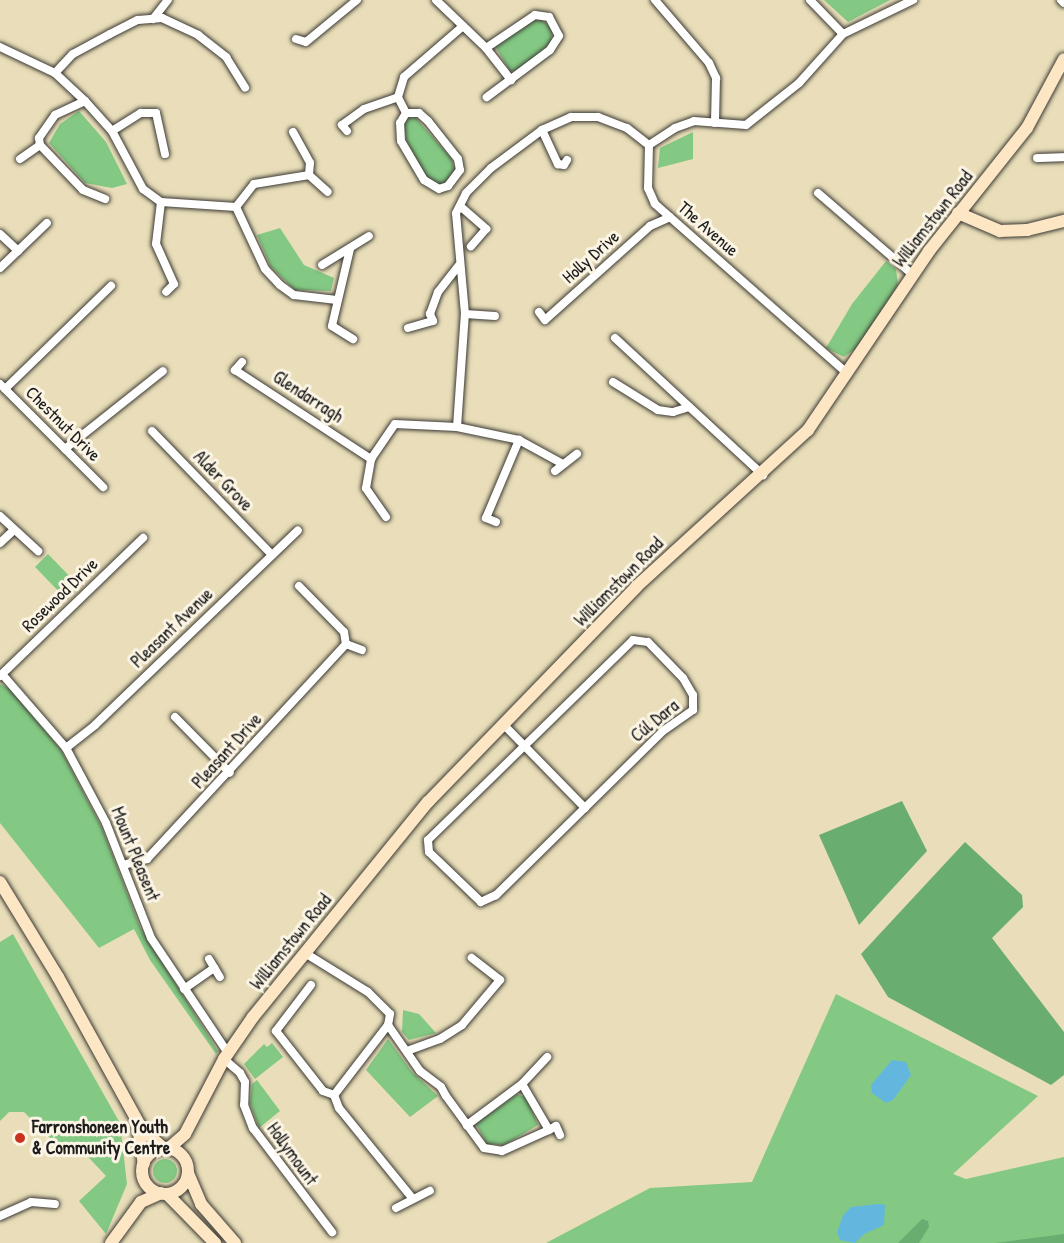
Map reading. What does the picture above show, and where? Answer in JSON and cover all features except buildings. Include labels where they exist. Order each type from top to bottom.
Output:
[{"type":"street","points":[[153,19],[168,0]]},
{"type":"street","points":[[306,42],[357,0]]},
{"type":"street","points":[[436,0],[486,48],[511,80]]},
{"type":"street","points":[[655,0],[709,63],[716,78],[715,123]]},
{"type":"street","points":[[810,0],[843,34]]},
{"type":"street","points":[[457,427],[465,314],[456,213],[466,193],[491,168],[542,130],[571,117],[608,121],[627,128],[649,145],[675,128],[694,121],[746,125],[758,118],[799,83],[843,34],[913,0]]},
{"type":"street","points":[[486,48],[525,18],[542,15],[555,24],[559,36],[556,44],[487,97]]},
{"type":"street","points":[[55,73],[73,54],[110,34],[138,20],[162,18],[198,34],[226,57],[245,88]]},
{"type":"street","points":[[406,113],[398,97],[404,77],[463,26]]},
{"type":"street","points":[[296,39],[306,42]]},
{"type":"street","points":[[306,42],[306,53]]},
{"type":"street","points":[[1,50],[55,73],[85,101],[112,131],[143,189],[161,202],[236,207]]},
{"type":"street","name":"Williamstown Road","points":[[166,1148],[181,1140],[226,1056],[305,953],[428,802],[628,595],[763,474],[808,430],[848,374],[912,274],[1026,128],[1064,59]]},
{"type":"street","points":[[347,131],[342,124],[364,109],[398,97]]},
{"type":"street","points":[[85,101],[55,115],[39,138],[40,145],[82,190],[105,199]]},
{"type":"street","points":[[112,131],[141,113],[156,112],[165,154]]},
{"type":"street","points":[[406,113],[419,113],[458,159],[460,170],[448,186],[439,189],[424,180],[401,141],[400,123],[406,113]]},
{"type":"street","points":[[542,130],[558,164],[564,165],[567,160]]},
{"type":"street","points":[[293,132],[310,163],[309,175]]},
{"type":"street","points":[[20,159],[40,145]]},
{"type":"street","name":"The Avenue","points":[[649,145],[648,188],[655,204],[848,374]]},
{"type":"street","points":[[1037,158],[1064,157]]},
{"type":"street","points":[[236,207],[254,184],[309,175]]},
{"type":"street","points":[[309,175],[327,192]]},
{"type":"street","points":[[818,193],[912,274]]},
{"type":"street","points":[[161,202],[156,244],[174,284],[166,292]]},
{"type":"street","points":[[460,206],[486,229],[471,246]]},
{"type":"street","points":[[236,207],[265,269],[280,285],[294,295],[337,300]]},
{"type":"street","points":[[958,213],[982,226],[1007,232],[1064,221]]},
{"type":"street","name":"Holly Drive","points":[[539,312],[545,320],[650,226],[670,217]]},
{"type":"street","points":[[0,268],[47,223]]},
{"type":"street","points":[[0,234],[18,251]]},
{"type":"street","points":[[322,265],[369,236]]},
{"type":"street","points":[[350,249],[332,326],[353,339]]},
{"type":"street","points":[[408,327],[433,321],[430,314],[438,292],[459,265]]},
{"type":"street","points":[[2,386],[111,286]]},
{"type":"street","points":[[465,314],[495,316]]},
{"type":"street","points":[[615,338],[763,474]]},
{"type":"street","name":"Glendarragh","points":[[242,362],[235,370],[371,459]]},
{"type":"street","points":[[65,449],[163,372]]},
{"type":"street","points":[[613,382],[658,410],[673,412],[688,407]]},
{"type":"street","name":"Chestnut Drive","points":[[2,386],[103,487]]},
{"type":"street","points":[[386,517],[366,488],[371,459],[395,424],[457,427],[519,440],[563,464]]},
{"type":"street","name":"Alder Grove","points":[[152,431],[272,554]]},
{"type":"street","points":[[496,522],[486,518],[519,440]]},
{"type":"street","points":[[555,471],[577,454]]},
{"type":"street","points":[[0,516],[38,551]]},
{"type":"street","points":[[0,543],[14,530]]},
{"type":"street","name":"Pleasant Avenue","points":[[66,747],[95,725],[298,530]]},
{"type":"street","name":"Rosewood Drive","points":[[1,675],[143,538]]},
{"type":"street","points":[[299,586],[344,632],[346,644],[362,650]]},
{"type":"street","name":"Cúl Dara","points":[[628,642],[648,642],[689,687],[693,710],[662,732],[485,902],[477,899],[429,852],[426,844],[430,837],[492,774],[507,766],[525,747],[628,642]]},
{"type":"street","name":"Pleasant Drive","points":[[123,865],[147,859],[230,773],[346,644]]},
{"type":"street","name":"Mount Pleasent","points":[[1,675],[66,747],[96,801],[151,938],[226,1056]]},
{"type":"street","points":[[176,717],[230,773]]},
{"type":"street","points":[[504,725],[585,808]]},
{"type":"street","points":[[0,882],[47,964],[54,970],[133,1114],[150,1140],[166,1148],[187,1167],[201,1204],[235,1243]]},
{"type":"street","points":[[305,953],[386,1007],[390,1014],[388,1025],[334,1095]]},
{"type":"street","points":[[407,1051],[440,1039],[462,1025],[500,980],[472,958]]},
{"type":"street","points":[[209,959],[220,977]]},
{"type":"street","points":[[183,989],[214,968]]},
{"type":"street","points":[[311,985],[276,1031],[322,1091],[334,1095]]},
{"type":"street","points":[[388,1025],[420,1071],[441,1087],[484,1148],[496,1152],[556,1126],[560,1135]]},
{"type":"street","name":"Hollymount","points":[[226,1056],[245,1082],[244,1105],[253,1128],[332,1233]]},
{"type":"street","points":[[467,1125],[522,1084],[547,1057]]},
{"type":"street","points":[[522,1084],[549,1130]]},
{"type":"street","points":[[334,1095],[339,1108],[413,1199]]},
{"type":"street","points":[[133,1114],[146,1183],[164,1193],[215,1243]]},
{"type":"street","name":"Williamstown Road","points":[[187,1167],[189,1125]]},
{"type":"street","points":[[111,1243],[129,1216],[139,1194],[143,1167],[151,1153],[166,1148]]},
{"type":"street","points":[[129,1216],[147,1198],[181,1187],[187,1167]]},
{"type":"street","points":[[396,1208],[430,1191]]},
{"type":"street","points":[[0,1216],[31,1202],[55,1204]]},
{"type":"green space","points":[[824,0],[890,0],[848,22]]},
{"type":"green space","points":[[540,19],[552,28],[551,44],[517,71],[510,71],[495,46],[532,21]]},
{"type":"green space","points":[[79,111],[106,142],[127,184],[112,188],[85,183],[49,143],[60,124]]},
{"type":"green space","points":[[415,117],[451,158],[455,170],[445,183],[437,185],[426,176],[407,142],[404,126],[407,119]]},
{"type":"green space","points":[[693,132],[693,159],[658,168],[660,148]]},
{"type":"green space","points":[[280,228],[304,265],[334,278],[331,291],[295,290],[271,267],[257,235]]},
{"type":"green space","points":[[886,261],[896,269],[898,285],[859,346],[844,357],[826,348],[852,304]]},
{"type":"green space","points":[[48,554],[80,587],[67,600],[35,567]]},
{"type":"green space","points":[[0,684],[10,689],[61,750],[102,828],[140,927],[218,1051],[216,1054],[150,960],[134,929],[99,948],[0,823]]},
{"type":"green space","points":[[902,801],[927,851],[859,925],[819,835]]},
{"type":"green space","points":[[965,842],[1022,895],[1023,907],[992,938],[1064,1032],[1064,1075],[1051,1085],[888,997],[861,954]]},
{"type":"green space","points":[[13,934],[120,1123],[127,1184],[106,1234],[79,1201],[106,1176],[77,1145],[62,1150],[24,1112],[9,1112],[0,1121],[0,942]]},
{"type":"green space","points":[[836,994],[1038,1096],[953,1174],[966,1179],[1064,1157],[1064,1243],[546,1243],[650,1188],[752,1182]]},
{"type":"green space","points":[[403,1010],[419,1014],[436,1033],[409,1040],[402,1032]]},
{"type":"green space","points":[[388,1039],[412,1072],[438,1096],[410,1117],[366,1070]]},
{"type":"green space","points":[[272,1043],[283,1057],[255,1079],[244,1064],[264,1044],[267,1047]]},
{"type":"green space","points":[[257,1080],[280,1111],[259,1128],[250,1103],[252,1084]]},
{"type":"green space","points":[[517,1094],[527,1098],[538,1125],[504,1145],[487,1144],[476,1124]]},
{"type":"green space","points":[[165,1159],[170,1160],[176,1166],[176,1176],[170,1182],[165,1183],[160,1182],[154,1176],[153,1171],[154,1166],[160,1160]]},
{"type":"green space","points":[[922,1219],[928,1221],[929,1227],[919,1243],[898,1243]]},
{"type":"green space","points":[[1064,1234],[1064,1243],[995,1243]]},
{"type":"water","points":[[892,1060],[906,1062],[911,1075],[893,1100],[886,1103],[872,1093],[871,1085]]},
{"type":"water","points":[[885,1205],[884,1225],[864,1234],[855,1243],[840,1240],[837,1233],[843,1215],[851,1207]]},
{"type":"place","name":"Farronshoneen Youth & Community Centre","points":[[20,1138]]}]
